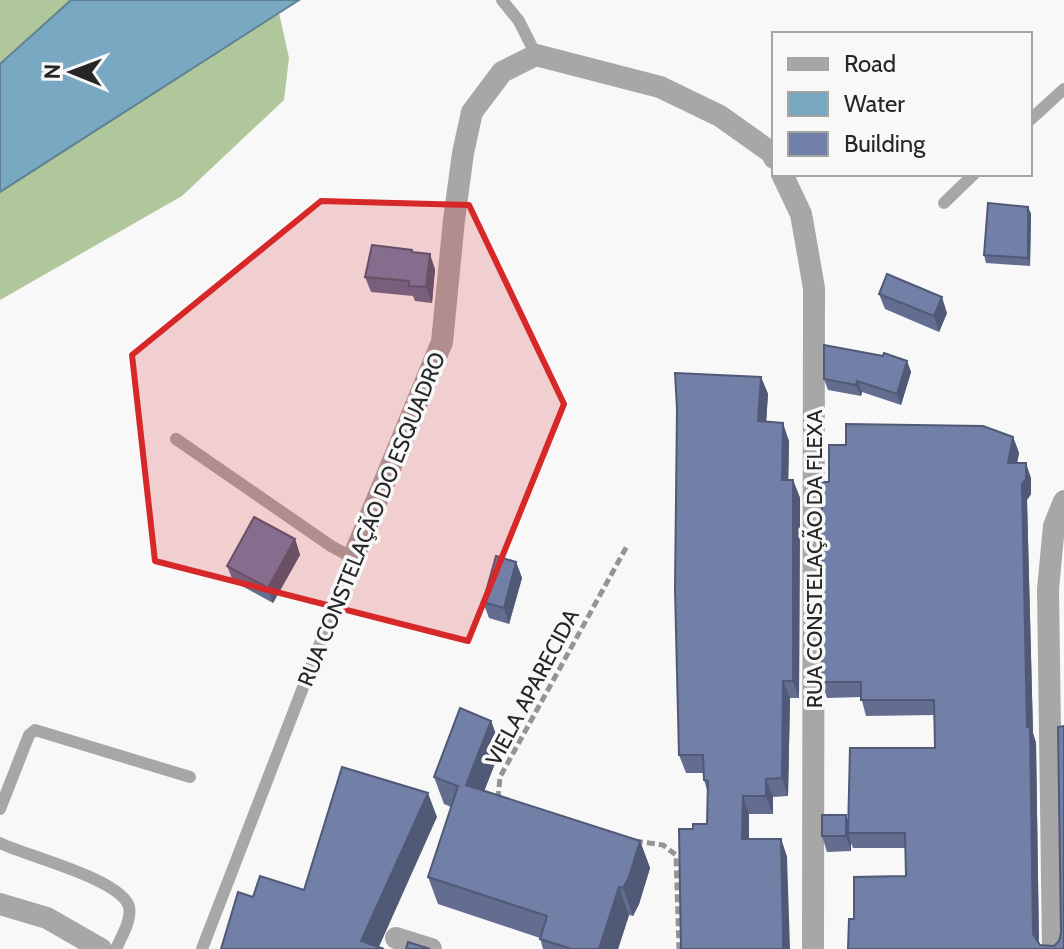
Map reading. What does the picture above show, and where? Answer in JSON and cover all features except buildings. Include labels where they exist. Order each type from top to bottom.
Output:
[{"type":"street","points":[[536,55],[660,87],[720,116],[772,153]]},
{"type":"street","name":"RUA CONSTELAÇÃO DO ESQUADRO","points":[[353,558],[442,342],[454,220],[472,112],[502,72],[536,55]]},
{"type":"street","name":"RUA CONSTELAÇÃO DA FLEXA","points":[[783,176],[801,214],[814,288],[813,949]]},
{"type":"street","points":[[1053,949],[1048,589],[1054,526],[1064,501]]},
{"type":"street","points":[[0,904],[47,918],[101,949]]},
{"type":"street","points":[[396,938],[431,949]]},
{"type":"lane","points":[[502,0],[519,21],[536,55]]},
{"type":"lane","points":[[1032,118],[1064,89]]},
{"type":"lane","points":[[944,203],[972,176]]},
{"type":"lane","points":[[176,439],[353,558]]},
{"type":"lane","name":"RUA CONSTELAÇÃO DO ESQUADRO","points":[[202,949],[353,558]]},
{"type":"lane","points":[[0,809],[29,735],[35,730],[190,777]]},
{"type":"lane","points":[[0,843],[101,881],[125,900],[129,907],[128,921],[116,949]]},
{"type":"path","name":"VIELA APARECIDA","points":[[499,809],[500,777],[627,546]]},
{"type":"path","points":[[634,841],[663,845],[676,855],[679,949]]},
{"type":"highlighted area","points":[[321,201],[469,205],[564,404],[468,641],[155,561],[132,355]]},
{"type":"green space","points":[[0,0],[71,0],[0,64]]},
{"type":"green space","points":[[279,13],[289,58],[284,100],[182,196],[0,300],[0,192]]},
{"type":"water","points":[[71,0],[299,0],[0,192],[0,64]]}]
